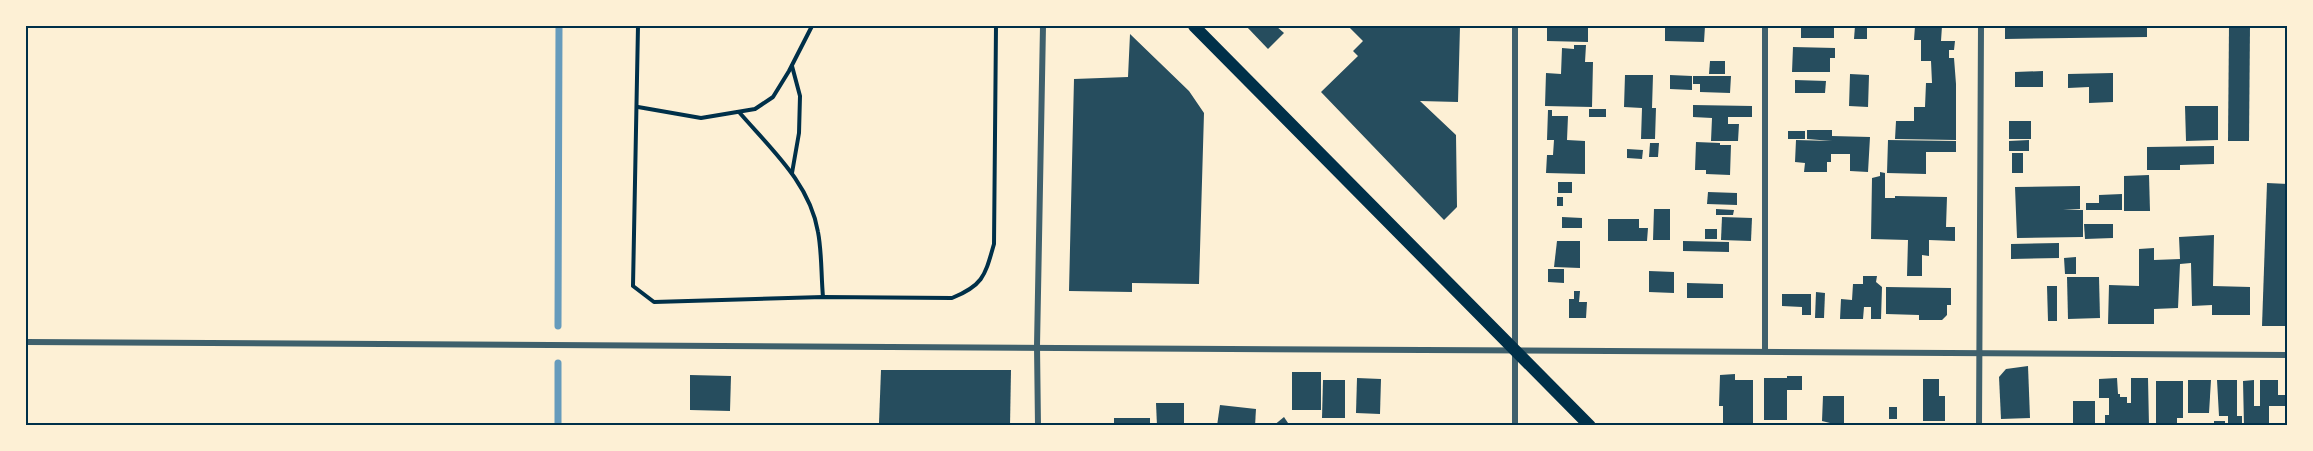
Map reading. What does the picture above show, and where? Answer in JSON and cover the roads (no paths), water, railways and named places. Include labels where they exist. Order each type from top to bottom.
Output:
[{"type":"main road","points":[[1194,26],[1590,426]]},
{"type":"street","points":[[1038,426],[1042,26]]},
{"type":"street","points":[[1515,26],[1515,426]]},
{"type":"street","points":[[1765,26],[1765,351]]},
{"type":"street","points":[[1979,426],[1981,26]]},
{"type":"street","points":[[26,342],[1037,346],[2288,355]]},
{"type":"waterway","points":[[558,326],[559,26]]},
{"type":"waterway","points":[[558,363],[558,426]]}]
